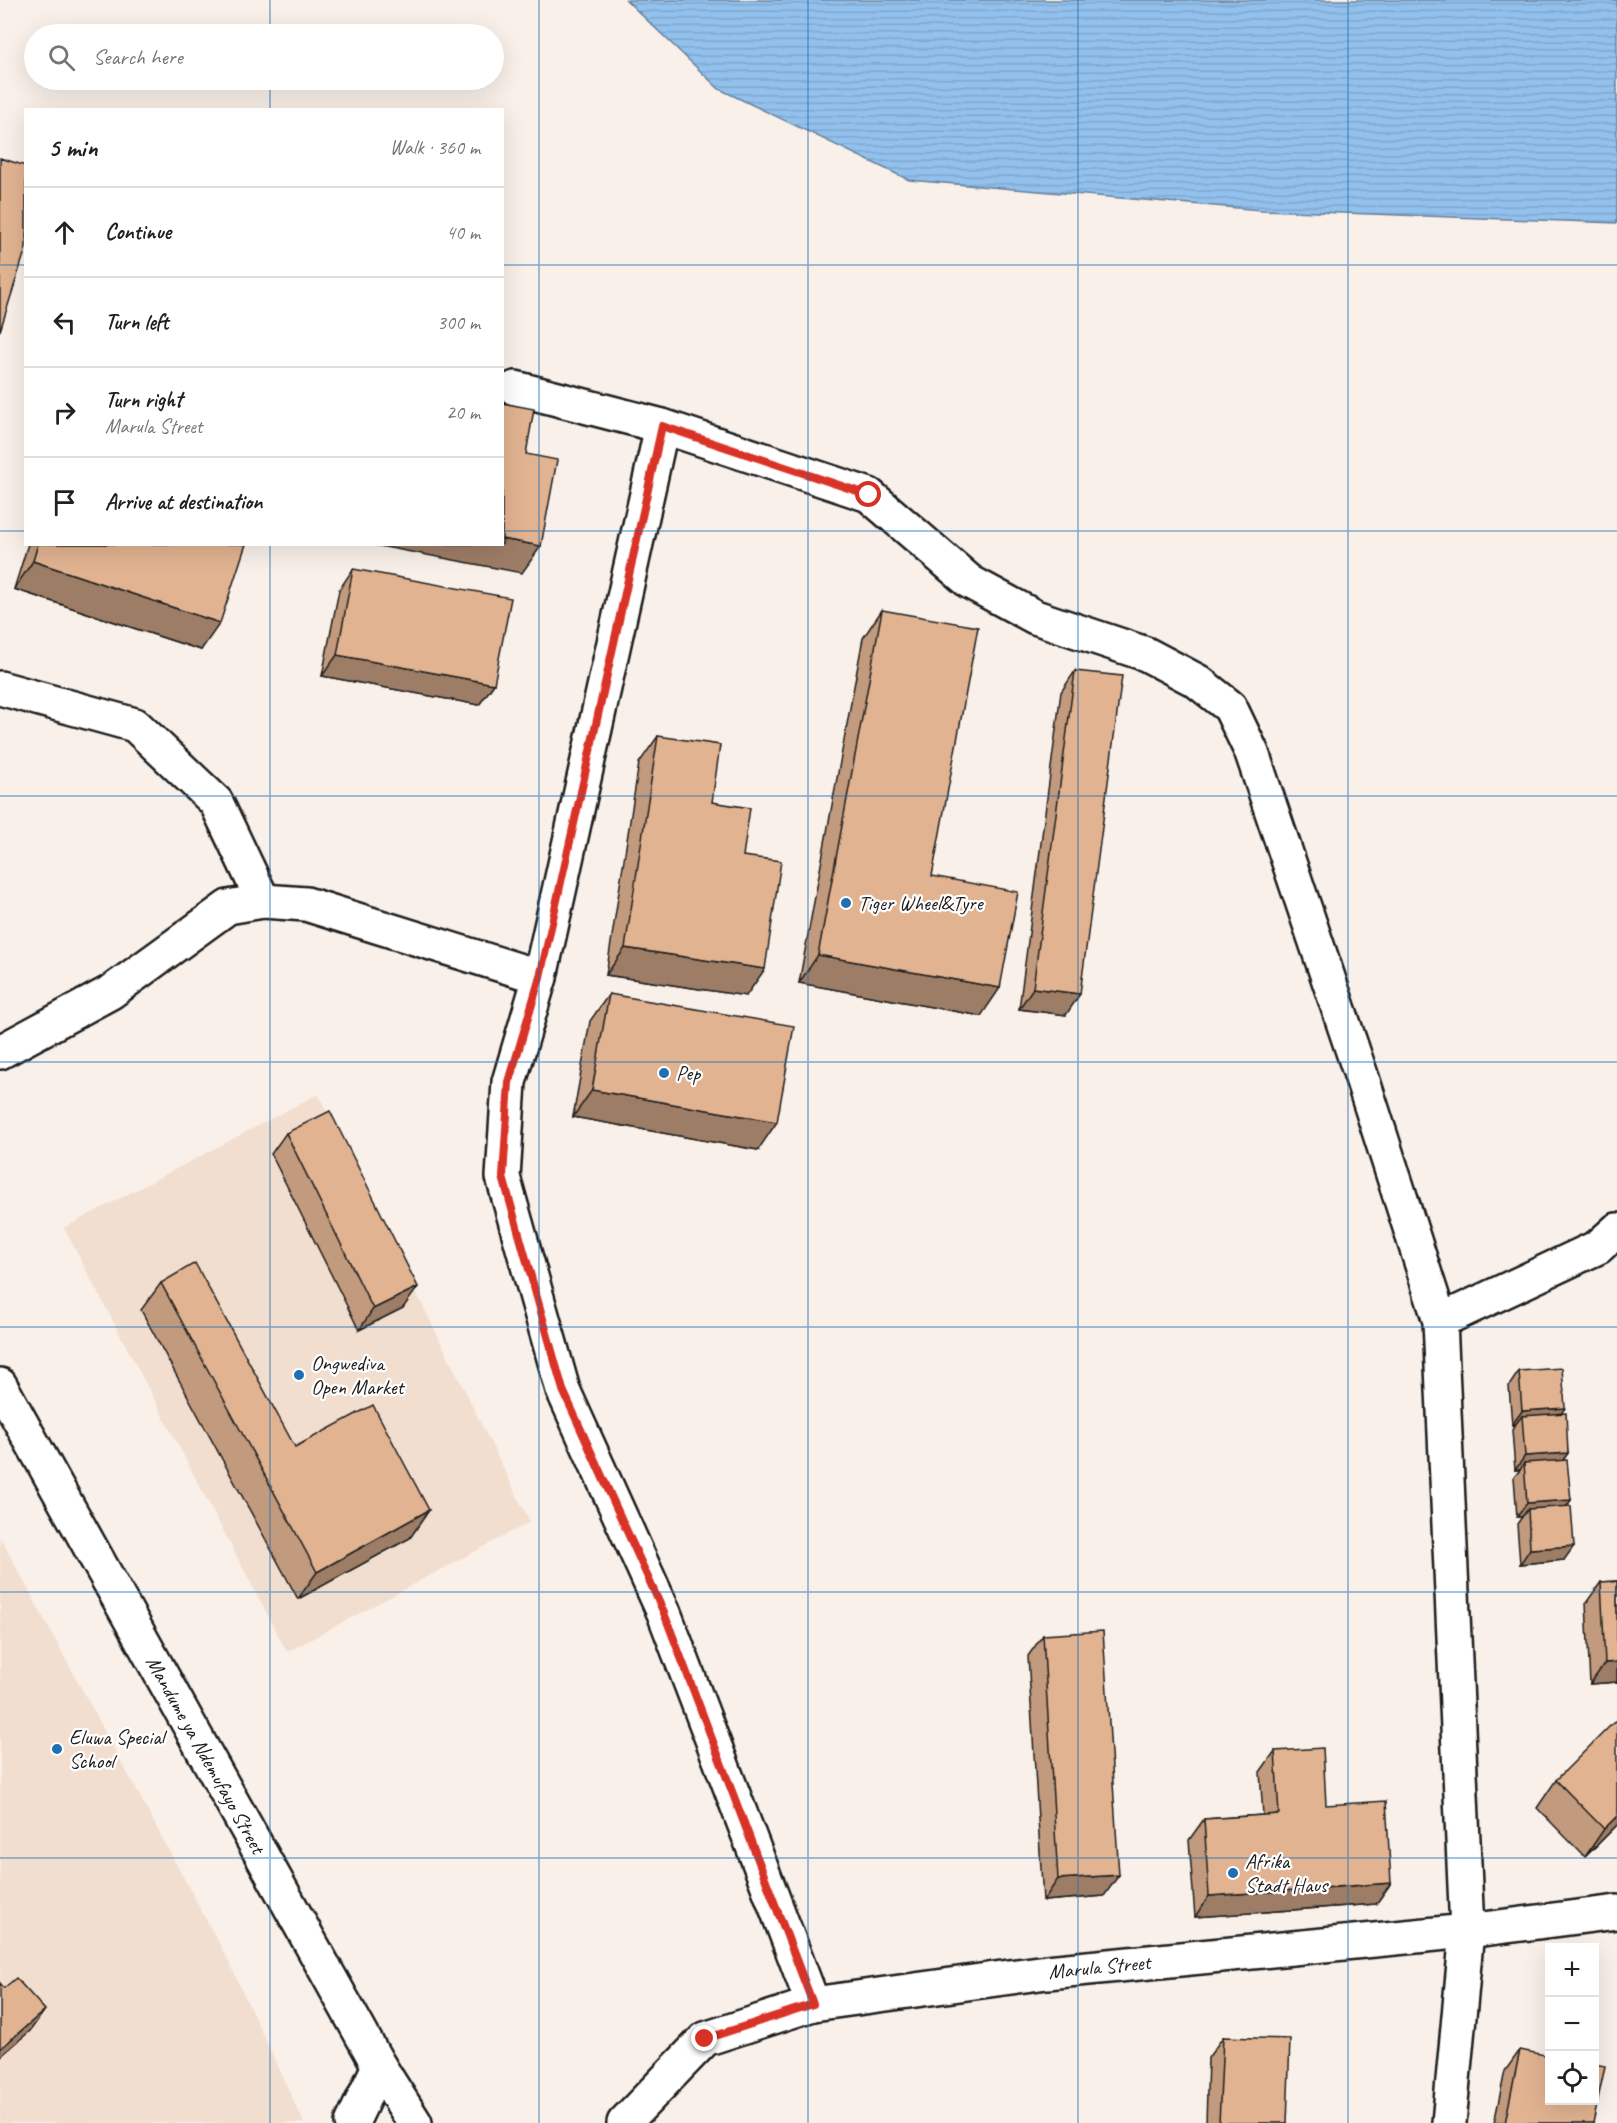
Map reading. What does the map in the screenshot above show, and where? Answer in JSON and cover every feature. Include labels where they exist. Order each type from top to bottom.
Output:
[{"type":"street","points":[[516,388],[662,426],[869,495],[970,582],[1035,617],[1146,654],[1197,681],[1230,707],[1252,753],[1363,1081],[1440,1321],[1467,1931],[1449,2123]]},
{"type":"street","points":[[662,426],[540,977],[509,1082],[503,1177],[563,1390],[664,1613],[813,2004]]},
{"type":"street","points":[[0,688],[135,725],[216,802],[263,901]]},
{"type":"street","points":[[0,1052],[111,993],[228,908],[263,901],[306,904],[540,977]]},
{"type":"street","points":[[1440,1321],[1598,1247],[1617,1230]]},
{"type":"street","name":"Mandume ya Ndemufayo Street","points":[[0,1385],[379,2066],[415,2123]]},
{"type":"street","name":"Marula Street","points":[[624,2123],[705,2039],[813,2004],[1047,1972],[1467,1931],[1617,1912]]},
{"type":"street","points":[[352,2123],[379,2066]]},
{"type":"shaded area","name":"Ongwediva Open Market","points":[[318,1094],[530,1522],[287,1652],[64,1228]]},
{"type":"shaded area","name":"Eluwa Special School","points":[[0,1537],[229,1962],[304,2123],[0,2123]]},
{"type":"water","points":[[626,0],[1617,0],[1617,223],[1261,210],[909,180],[719,89]]},
{"type":"building","points":[[0,158],[24,165],[24,254],[0,331]]},
{"type":"building","points":[[504,403],[534,409],[526,454],[557,460],[541,546],[504,539]]},
{"type":"building","points":[[37,546],[245,546],[220,623],[33,561]]},
{"type":"building","points":[[353,569],[511,598],[494,684],[337,655]]},
{"type":"building","points":[[882,610],[978,627],[932,876],[1018,892],[1000,988],[818,955]]},
{"type":"building","points":[[1075,671],[1122,676],[1080,994],[1033,988]]},
{"type":"building","points":[[658,736],[720,745],[712,802],[750,808],[743,856],[781,861],[765,969],[625,948]]},
{"type":"building","points":[[609,994],[794,1026],[777,1122],[592,1090]]},
{"type":"building","points":[[330,1111],[418,1287],[373,1309],[286,1133]]},
{"type":"building","points":[[195,1263],[295,1447],[373,1405],[429,1510],[317,1572],[161,1283]]},
{"type":"building","points":[[1562,1368],[1565,1408],[1522,1411],[1519,1371]]},
{"type":"building","points":[[1566,1413],[1568,1453],[1525,1456],[1522,1416]]},
{"type":"building","points":[[1567,1460],[1571,1500],[1527,1503],[1524,1463]]},
{"type":"building","points":[[1571,1506],[1574,1546],[1530,1549],[1528,1509]]},
{"type":"building","points":[[1617,1581],[1617,1662],[1605,1663],[1601,1582]]},
{"type":"building","points":[[1103,1631],[1119,1875],[1058,1879],[1043,1635]]},
{"type":"building","points":[[1617,1719],[1617,1816],[1604,1829],[1556,1780]]},
{"type":"building","points":[[1323,1748],[1326,1805],[1386,1801],[1391,1883],[1209,1896],[1204,1819],[1279,1814],[1275,1751]]},
{"type":"building","points":[[16,1978],[45,2010],[0,2049],[0,1983],[4,1988]]},
{"type":"building","points":[[1223,2037],[1290,2039],[1287,2123],[1219,2123]]},
{"type":"building","points":[[1520,2050],[1545,2055],[1545,2105],[1597,2105],[1593,2123],[1505,2123]]},
{"type":"building","points":[[1599,2065],[1605,2066],[1599,2094]]},
{"type":"place","name":"Tiger Wheel&Tyre","points":[[846,903]]},
{"type":"place","name":"Pep","points":[[664,1073]]},
{"type":"place","name":"Ongwediva Open Market","points":[[299,1375]]},
{"type":"place","name":"Eluwa Special School","points":[[57,1749]]},
{"type":"place","name":"Afrika Stadt Haus","points":[[1233,1873]]},
{"type":"route","points":[[705,2039],[813,2004],[664,1613],[563,1390],[503,1177],[509,1082],[540,977],[662,426],[869,495]]}]
